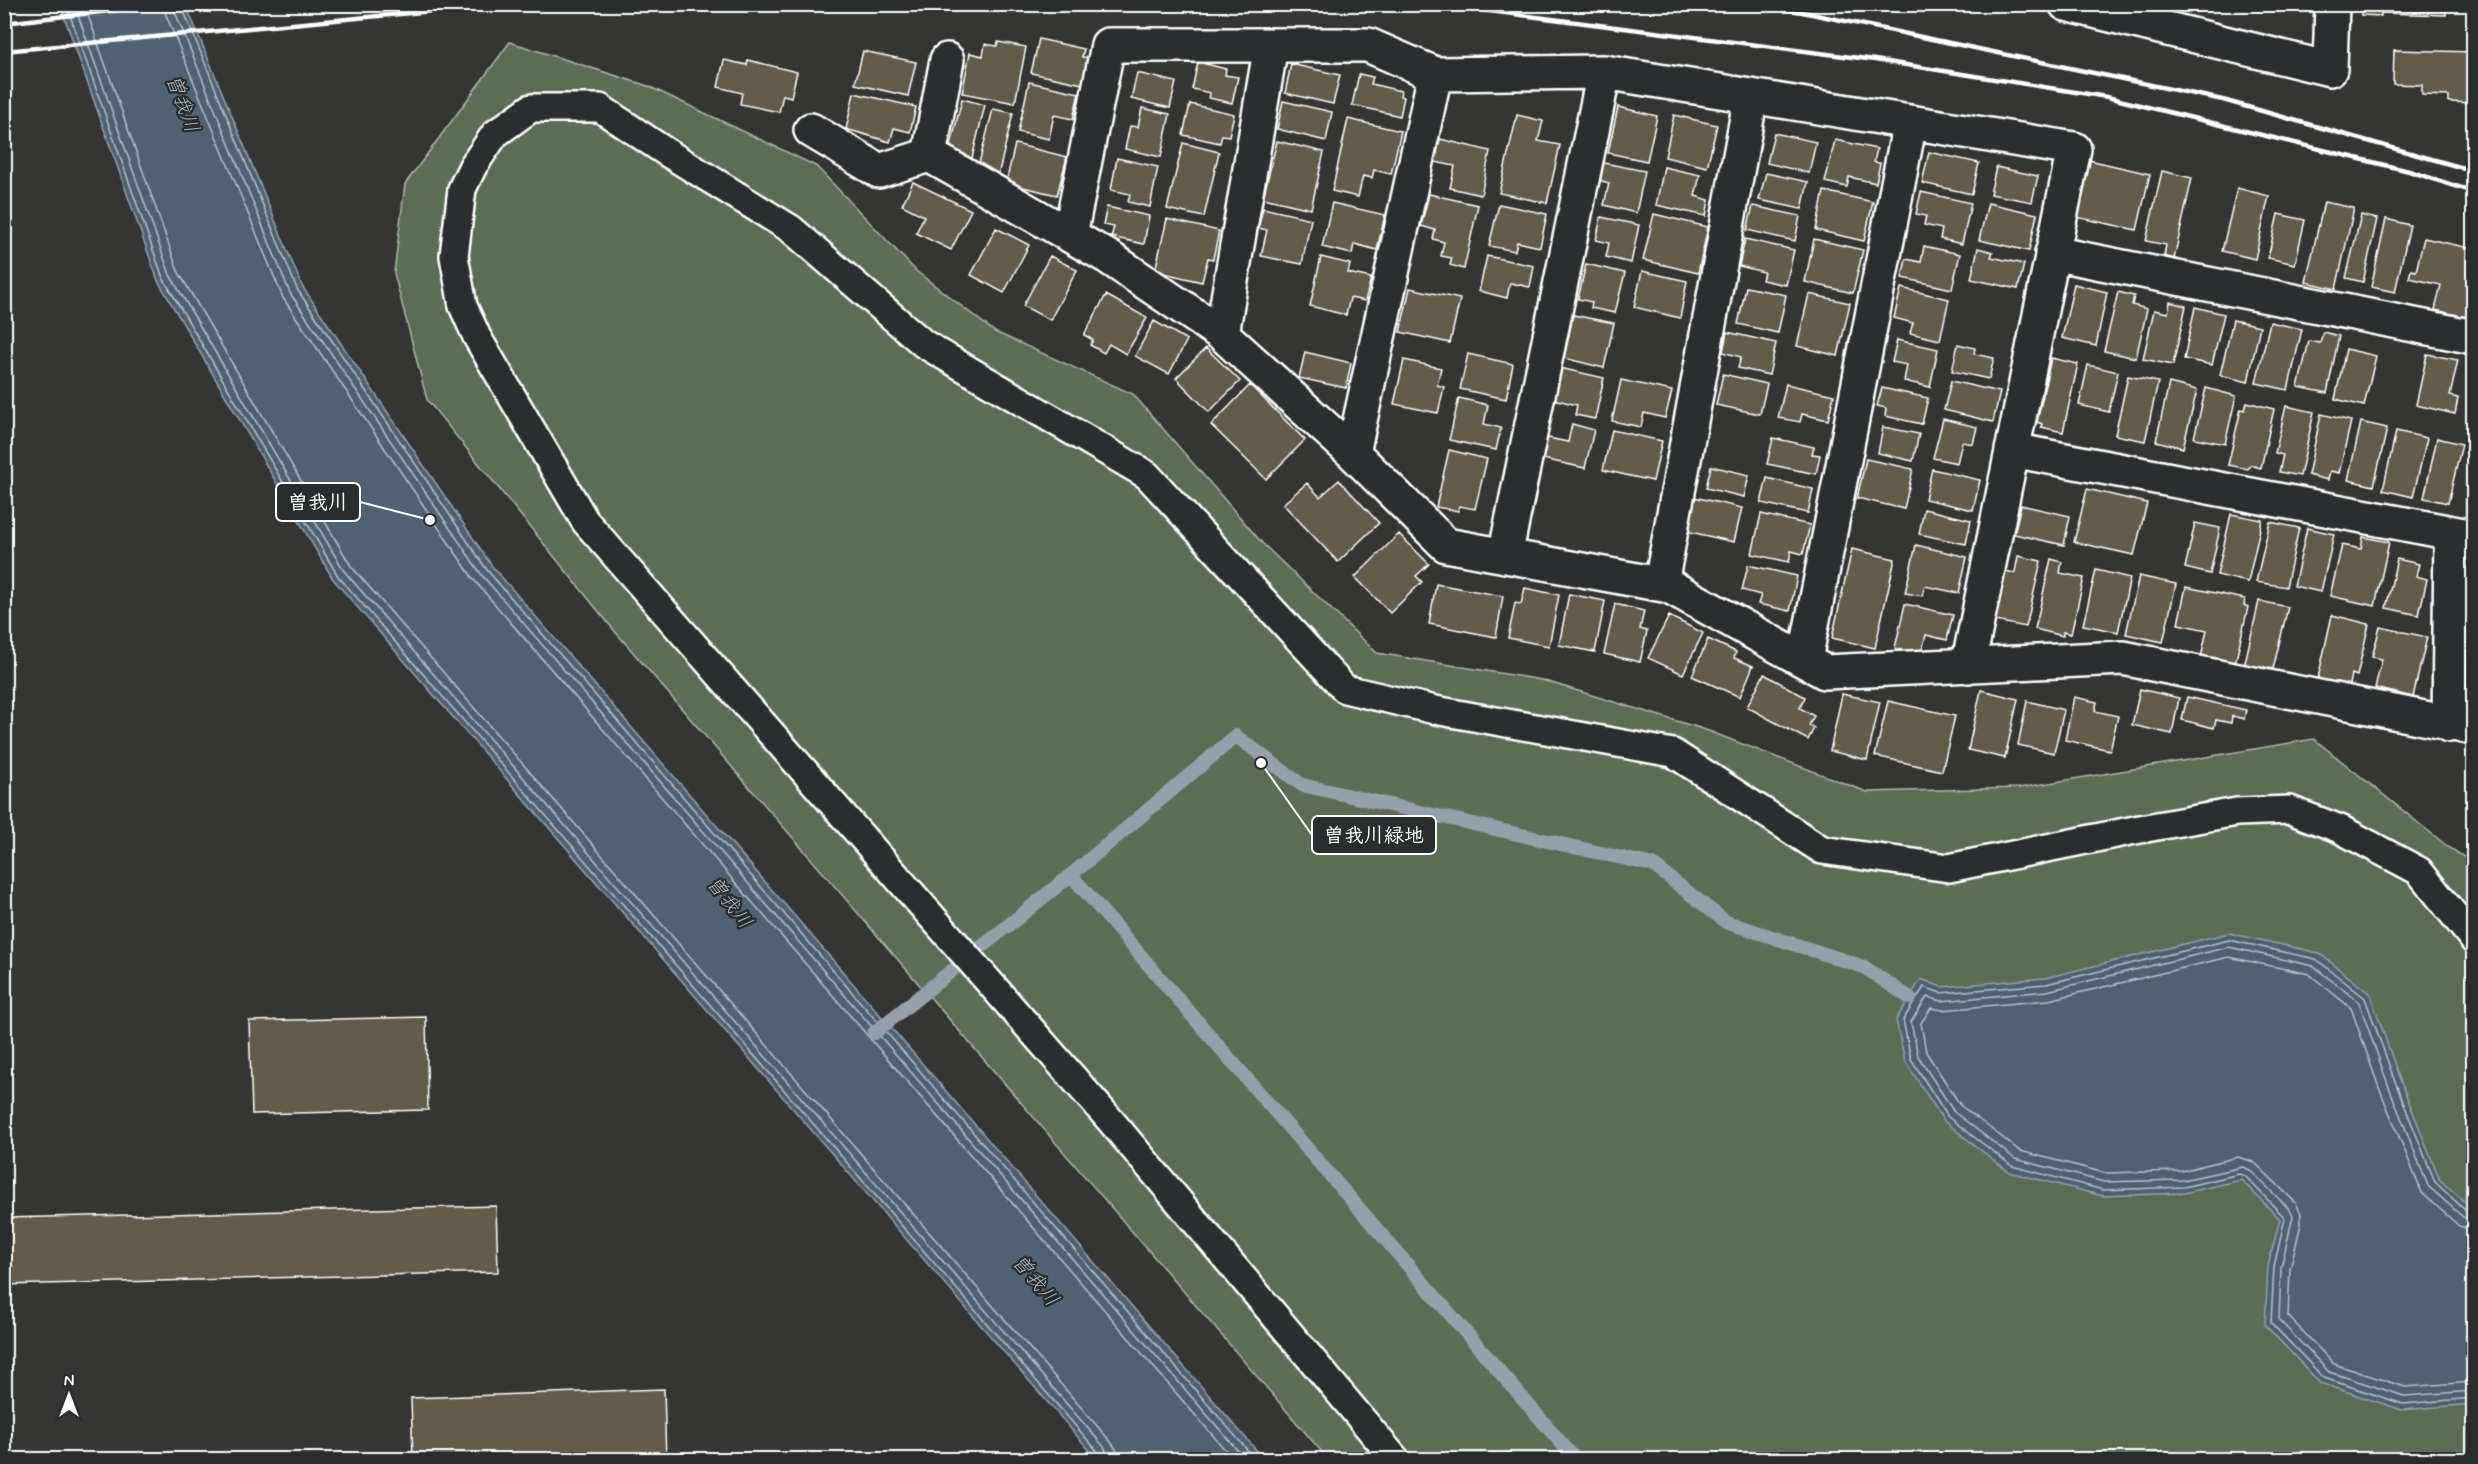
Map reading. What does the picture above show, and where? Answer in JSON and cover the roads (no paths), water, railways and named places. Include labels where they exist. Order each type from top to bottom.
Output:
[{"type":"street","points":[[2066,4],[2113,10],[2330,69],[2331,4]]},
{"type":"street","points":[[1070,235],[1108,45],[1368,45],[1435,74],[1604,72],[2074,149],[1968,666]]},
{"type":"street","points":[[1222,334],[1271,45]]},
{"type":"street","points":[[929,154],[947,60]]},
{"type":"street","points":[[1505,556],[1604,72]]},
{"type":"street","points":[[1353,453],[1435,74]]},
{"type":"street","points":[[1661,585],[1751,96]]},
{"type":"street","points":[[1805,660],[1910,122]]},
{"type":"street","points":[[812,130],[879,171],[929,154],[1107,257],[1222,334],[1353,453],[1446,545],[1668,586],[1825,672],[2123,658],[2461,727],[2462,535],[2012,450]]},
{"type":"street","points":[[2052,253],[2474,337]]},
{"type":"lane","points":[[1396,1460],[1111,1121],[585,521],[477,337],[464,306],[454,256],[462,189],[473,166],[495,134],[531,108],[600,108],[666,152],[791,229],[924,344],[1147,475],[1345,689],[1435,710],[1673,753],[1822,850],[1949,868],[2140,829],[2237,812],[2290,810],[2340,829],[2419,871],[2474,940]]},
{"type":"water","points":[[60,5],[186,5],[302,286],[492,566],[1264,1459],[1097,1459],[333,579],[158,281]]},
{"type":"water","points":[[2229,933],[2319,953],[2370,994],[2399,1077],[2440,1180],[2473,1209],[2473,1404],[2402,1410],[2320,1383],[2265,1325],[2268,1266],[2280,1219],[2241,1180],[2184,1193],[2103,1196],[2009,1172],[1944,1121],[1905,1061],[1896,1020],[1921,979],[1941,987],[2045,978]]},
{"type":"waterway","points":[[1576,1460],[1071,875],[1236,736],[1302,785],[1653,865],[1726,922],[1864,967],[1910,998]]},
{"type":"waterway","points":[[874,1033],[1071,875]]},
{"type":"railway","points":[[4,23],[171,4]]},
{"type":"railway","points":[[4,51],[508,4]]},
{"type":"railway","points":[[1434,4],[1875,60],[2107,97],[2409,171],[2474,192]]},
{"type":"railway","points":[[1742,4],[1783,8],[2223,100],[2474,171]]},
{"type":"place","name":"曽我川","points":[[430,520]]},
{"type":"place","name":"曽我川緑地","points":[[1261,763]]}]
